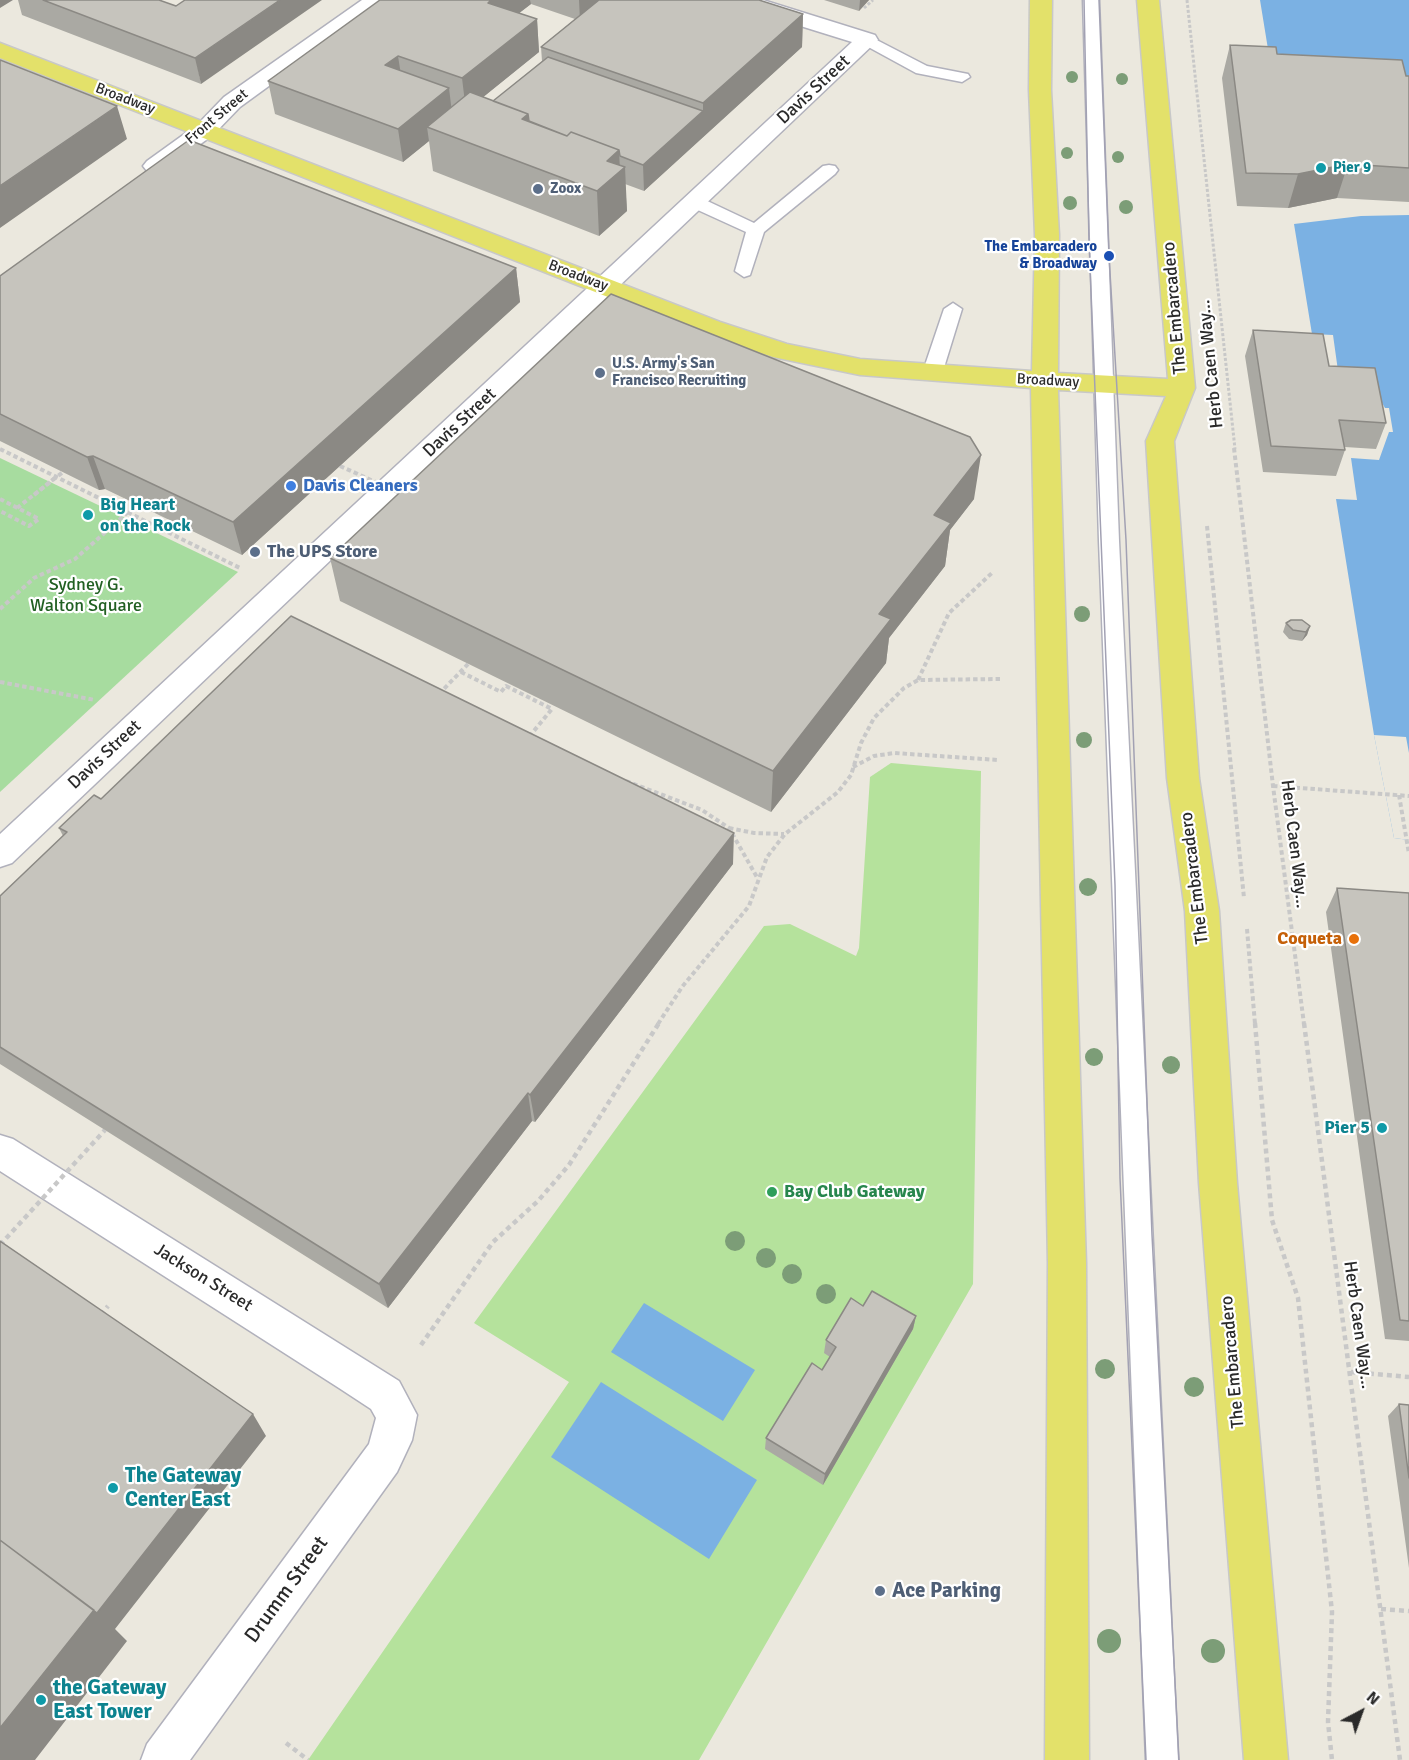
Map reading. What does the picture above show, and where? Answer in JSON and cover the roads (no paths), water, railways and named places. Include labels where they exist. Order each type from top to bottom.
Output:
[{"type":"main road","points":[[1041,0],[1040,90],[1047,235],[1043,381],[1067,1263],[1067,1760]]},
{"type":"main road","name":"The Embarcadero","points":[[1148,0],[1182,388],[1160,441],[1183,778],[1202,911],[1219,1194],[1266,1760]]},
{"type":"main road","name":"Broadway","points":[[0,50],[745,340],[782,351],[860,367],[932,374],[1182,388]]},
{"type":"street","name":"Front Street","points":[[134,181],[205,130],[232,102],[376,0]]},
{"type":"street","points":[[741,0],[867,40]]},
{"type":"street","name":"Davis Street","points":[[0,854],[867,40]]},
{"type":"street","name":"Jackson Street","points":[[0,1151],[353,1374],[384,1395],[397,1415]]},
{"type":"street","name":"Drumm Street","points":[[163,1760],[383,1458],[392,1440],[397,1415]]},
{"type":"lane","points":[[1091,0],[1103,384],[1162,1760]]},
{"type":"lane","points":[[867,40],[922,70],[962,77]]},
{"type":"lane","points":[[744,271],[756,230],[829,170]]},
{"type":"lane","points":[[695,202],[756,230]]},
{"type":"lane","points":[[932,374],[953,309]]},
{"type":"water","points":[[1260,0],[1409,0],[1409,92],[1274,86]]},
{"type":"water","points":[[1409,215],[1409,840],[1394,838],[1374,735],[1336,499],[1357,500],[1351,458],[1379,460],[1389,432],[1393,432],[1389,408],[1385,408],[1369,379],[1339,378],[1333,335],[1312,334],[1294,224],[1361,216]]},
{"type":"water","points":[[644,1303],[755,1370],[723,1421],[611,1352]]},
{"type":"water","points":[[601,1382],[757,1480],[709,1559],[551,1457]]},
{"type":"tram line","points":[[1084,0],[1089,242],[1115,885],[1120,1178],[1146,1760]]},
{"type":"tram line","points":[[1099,0],[1109,256],[1126,540],[1152,1235],[1179,1760]]},
{"type":"place","name":"Pier 9","points":[[1321,168]]},
{"type":"place","name":"Zoox","points":[[538,189]]},
{"type":"place","name":"The Embarcadero & Broadway","points":[[1109,256]]},
{"type":"place","name":"U.S. Army's San Francisco Recruiting","points":[[600,373]]},
{"type":"place","name":"Davis Cleaners","points":[[291,486]]},
{"type":"place","name":"Big Heart on the Rock","points":[[88,515]]},
{"type":"place","name":"The UPS Store","points":[[255,552]]},
{"type":"place","name":"Coqueta","points":[[1354,939]]},
{"type":"place","name":"Pier 5","points":[[1382,1128]]},
{"type":"place","name":"Bay Club Gateway","points":[[772,1192]]},
{"type":"place","name":"The Gateway Center East","points":[[113,1488]]},
{"type":"place","name":"Ace Parking","points":[[880,1591]]},
{"type":"place","name":"the Gateway East Tower","points":[[41,1700]]},
{"type":"park label","name":"Sydney G. Walton Square","points":[[86,595]]}]
